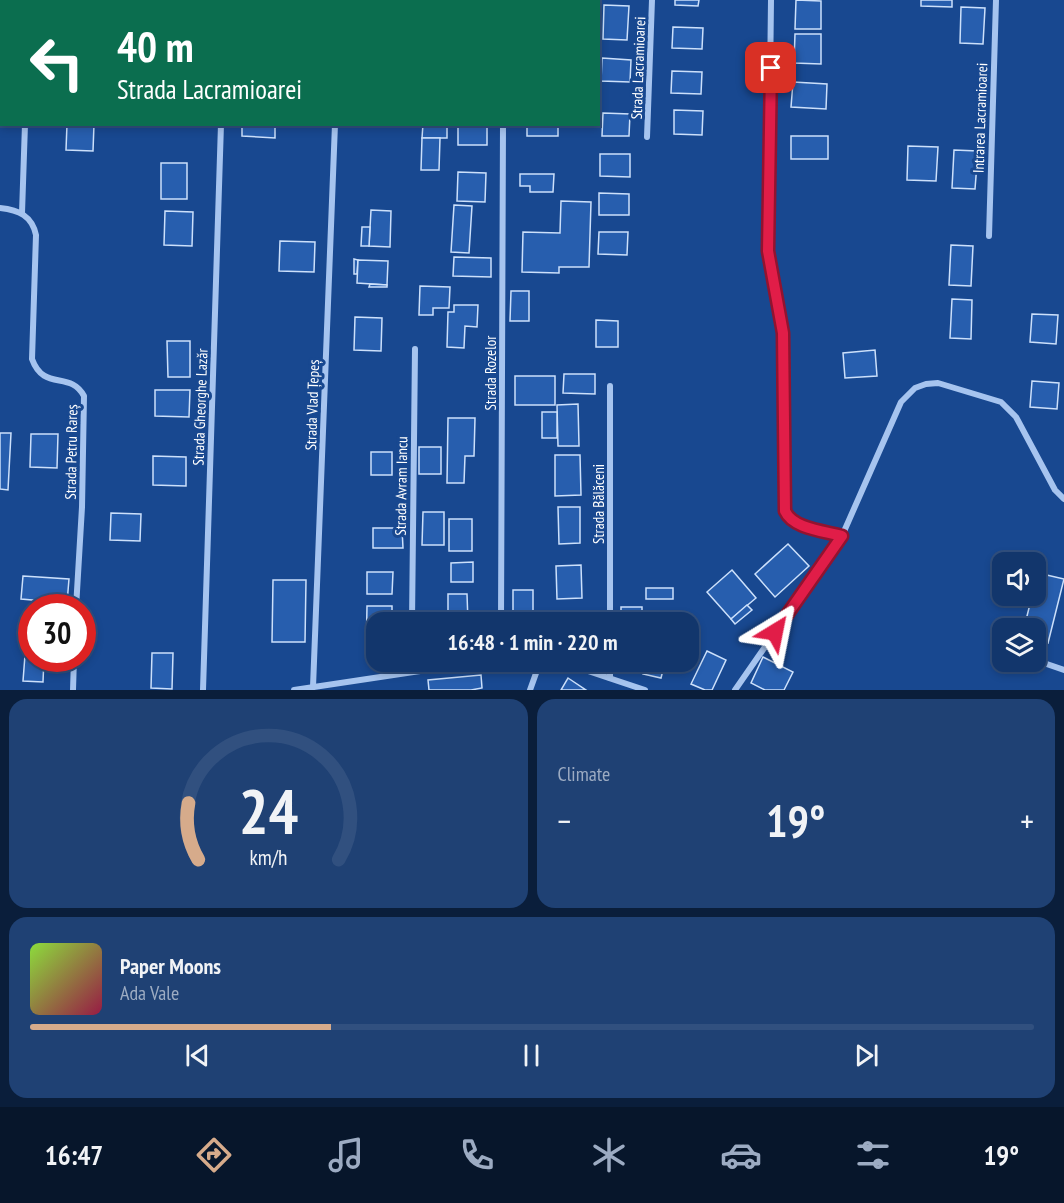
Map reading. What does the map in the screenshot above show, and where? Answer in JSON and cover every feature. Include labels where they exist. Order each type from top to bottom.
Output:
[{"type":"street","name":"Strada Lacramioarei","points":[[647,138],[652,0]]},
{"type":"street","points":[[771,0],[768,251],[783,333],[785,511],[788,517],[804,526],[842,536]]},
{"type":"street","name":"Intrarea Lacramioarei","points":[[989,236],[996,0]]},
{"type":"street","points":[[0,208],[14,209],[22,213],[25,126]]},
{"type":"street","name":"Strada Gheorghe Lazăr","points":[[203,690],[221,126]]},
{"type":"street","name":"Strada Vlad Țepeș","points":[[313,687],[335,126]]},
{"type":"street","name":"Strada Rozelor","points":[[501,612],[503,126]]},
{"type":"street","name":"Strada Petru Rareș","points":[[22,213],[30,220],[36,235],[32,359],[39,373],[44,377],[72,383],[80,388],[84,396],[82,507],[77,594]]},
{"type":"street","name":"Strada Avram Iancu","points":[[412,612],[415,349]]},
{"type":"street","points":[[735,690],[842,536],[901,402],[915,388],[938,383],[1001,402],[1016,417],[1055,490],[1064,499]]},
{"type":"street","name":"Strada Bălăceni","points":[[610,386],[610,612]]},
{"type":"street","points":[[1046,664],[1064,670]]},
{"type":"street","points":[[73,690],[74,672]]},
{"type":"street","points":[[294,690],[412,672]]},
{"type":"street","points":[[530,690],[535,672]]},
{"type":"street","points":[[590,672],[645,690]]},
{"type":"street","points":[[610,672],[610,678]]},
{"type":"building","points":[[675,0],[699,0],[698,6],[675,5]]},
{"type":"building","points":[[796,0],[821,1],[821,29],[795,29]]},
{"type":"building","points":[[921,0],[952,0],[952,7],[921,6]]},
{"type":"building","points":[[604,5],[629,6],[627,40],[603,39]]},
{"type":"building","points":[[961,7],[985,8],[983,44],[960,43]]},
{"type":"building","points":[[673,27],[703,28],[702,49],[672,48]]},
{"type":"building","points":[[795,34],[821,34],[821,64],[794,63]]},
{"type":"building","points":[[602,58],[631,60],[630,82],[601,81]]},
{"type":"building","points":[[672,71],[702,72],[701,94],[671,93]]},
{"type":"building","points":[[793,82],[827,84],[826,109],[791,107]]},
{"type":"building","points":[[674,110],[703,111],[702,135],[674,134]]},
{"type":"building","points":[[603,113],[630,114],[629,136],[602,136]]},
{"type":"building","points":[[67,126],[94,126],[93,151],[66,150]]},
{"type":"building","points":[[242,126],[275,126],[275,138],[242,136]]},
{"type":"building","points":[[423,126],[447,126],[447,138],[422,138]]},
{"type":"building","points":[[458,126],[487,126],[487,145],[458,145]]},
{"type":"building","points":[[527,126],[558,126],[558,136],[527,136]]},
{"type":"building","points":[[791,136],[828,136],[828,159],[791,159]]},
{"type":"building","points":[[422,138],[440,138],[439,170],[421,170]]},
{"type":"building","points":[[908,146],[938,147],[936,181],[907,180]]},
{"type":"building","points":[[954,150],[978,151],[975,189],[952,188]]},
{"type":"building","points":[[600,154],[630,154],[630,177],[600,176]]},
{"type":"building","points":[[161,163],[187,163],[187,199],[161,199]]},
{"type":"building","points":[[458,172],[486,173],[485,202],[457,201]]},
{"type":"building","points":[[520,174],[554,174],[553,192],[530,192],[530,186],[520,186]]},
{"type":"building","points":[[599,193],[629,194],[629,215],[599,215]]},
{"type":"building","points":[[561,201],[591,202],[589,267],[559,267],[559,273],[522,272],[523,232],[560,233]]},
{"type":"building","points":[[454,205],[472,206],[469,253],[451,252]]},
{"type":"building","points":[[371,210],[391,211],[390,247],[369,246]]},
{"type":"building","points":[[165,211],[193,212],[192,246],[164,245]]},
{"type":"building","points":[[362,227],[370,227],[369,246],[361,246]]},
{"type":"building","points":[[599,232],[628,232],[627,255],[598,254]]},
{"type":"building","points":[[280,241],[315,242],[314,272],[279,271]]},
{"type":"building","points":[[951,245],[973,246],[971,286],[949,285]]},
{"type":"building","points":[[454,257],[491,258],[491,277],[453,276]]},
{"type":"building","points":[[354,259],[358,260],[357,274],[354,274]]},
{"type":"building","points":[[358,260],[388,261],[387,285],[357,283]]},
{"type":"building","points":[[370,284],[387,285],[387,287],[369,287]]},
{"type":"building","points":[[420,286],[450,287],[449,308],[433,308],[433,315],[419,315]]},
{"type":"building","points":[[511,291],[529,291],[529,321],[510,321]]},
{"type":"building","points":[[952,299],[972,300],[971,339],[950,338]]},
{"type":"building","points":[[454,305],[478,305],[477,327],[465,326],[464,348],[447,347],[448,312],[454,312]]},
{"type":"building","points":[[1032,314],[1058,315],[1056,344],[1030,342]]},
{"type":"building","points":[[355,317],[382,318],[381,351],[354,350]]},
{"type":"building","points":[[596,320],[618,321],[618,347],[596,347]]},
{"type":"building","points":[[167,341],[190,341],[190,377],[168,377]]},
{"type":"building","points":[[875,350],[877,376],[845,378],[843,353]]},
{"type":"building","points":[[564,374],[595,374],[595,394],[563,393]]},
{"type":"building","points":[[515,376],[555,376],[555,405],[515,405]]},
{"type":"building","points":[[1032,381],[1059,383],[1057,409],[1030,407]]},
{"type":"building","points":[[155,390],[190,390],[189,417],[155,416]]},
{"type":"building","points":[[578,404],[579,446],[558,446],[557,405]]},
{"type":"building","points":[[542,412],[557,412],[557,438],[542,438]]},
{"type":"building","points":[[448,418],[475,418],[474,456],[465,456],[464,483],[447,483]]},
{"type":"building","points":[[0,433],[11,433],[8,490],[0,489]]},
{"type":"building","points":[[31,434],[58,434],[57,468],[30,467]]},
{"type":"building","points":[[419,447],[441,447],[441,474],[419,474]]},
{"type":"building","points":[[371,452],[392,452],[392,475],[371,475]]},
{"type":"building","points":[[555,455],[580,455],[581,495],[555,496]]},
{"type":"building","points":[[153,456],[186,457],[186,486],[153,485]]},
{"type":"building","points":[[558,507],[580,507],[580,543],[559,544]]},
{"type":"building","points":[[423,512],[444,512],[444,545],[422,545]]},
{"type":"building","points":[[111,513],[141,514],[140,541],[110,540]]},
{"type":"building","points":[[449,519],[472,519],[472,551],[449,551]]},
{"type":"building","points":[[373,528],[402,528],[403,548],[373,548]]},
{"type":"building","points":[[788,544],[809,566],[775,597],[755,574]]},
{"type":"building","points":[[473,562],[473,582],[451,582],[451,563]]},
{"type":"building","points":[[581,565],[582,598],[557,599],[556,566]]},
{"type":"building","points":[[732,570],[756,598],[731,619],[707,592]]},
{"type":"building","points":[[367,572],[393,572],[392,594],[367,594]]},
{"type":"building","points":[[1046,575],[1064,579],[1048,643],[1046,643],[1046,618],[1026,618],[1030,606],[1046,606]]},
{"type":"building","points":[[23,576],[69,579],[68,594],[21,594]]},
{"type":"building","points":[[273,580],[306,580],[305,642],[272,642]]},
{"type":"building","points":[[646,588],[673,588],[673,599],[646,599]]},
{"type":"building","points":[[513,590],[533,590],[533,612],[513,612]]},
{"type":"building","points":[[448,594],[467,594],[468,612],[448,612]]},
{"type":"building","points":[[747,605],[752,610],[735,624],[731,619]]},
{"type":"building","points":[[367,606],[392,606],[392,612],[367,612]]},
{"type":"building","points":[[621,607],[642,607],[642,612],[621,612]]},
{"type":"building","points":[[707,651],[726,660],[712,690],[705,690],[691,684],[697,672],[699,672]]},
{"type":"building","points":[[152,653],[173,653],[172,689],[151,688]]},
{"type":"building","points":[[763,657],[793,672],[784,690],[765,690],[751,683]]},
{"type":"building","points":[[24,672],[43,672],[43,682],[23,681]]},
{"type":"building","points":[[644,672],[662,672],[661,678],[643,674]]},
{"type":"building","points":[[481,675],[482,688],[429,690],[428,680]]},
{"type":"building","points":[[568,678],[586,690],[561,690]]},
{"type":"route","points":[[771,68],[768,251],[783,333],[785,511],[788,517],[804,526],[842,536],[775,632]]}]
